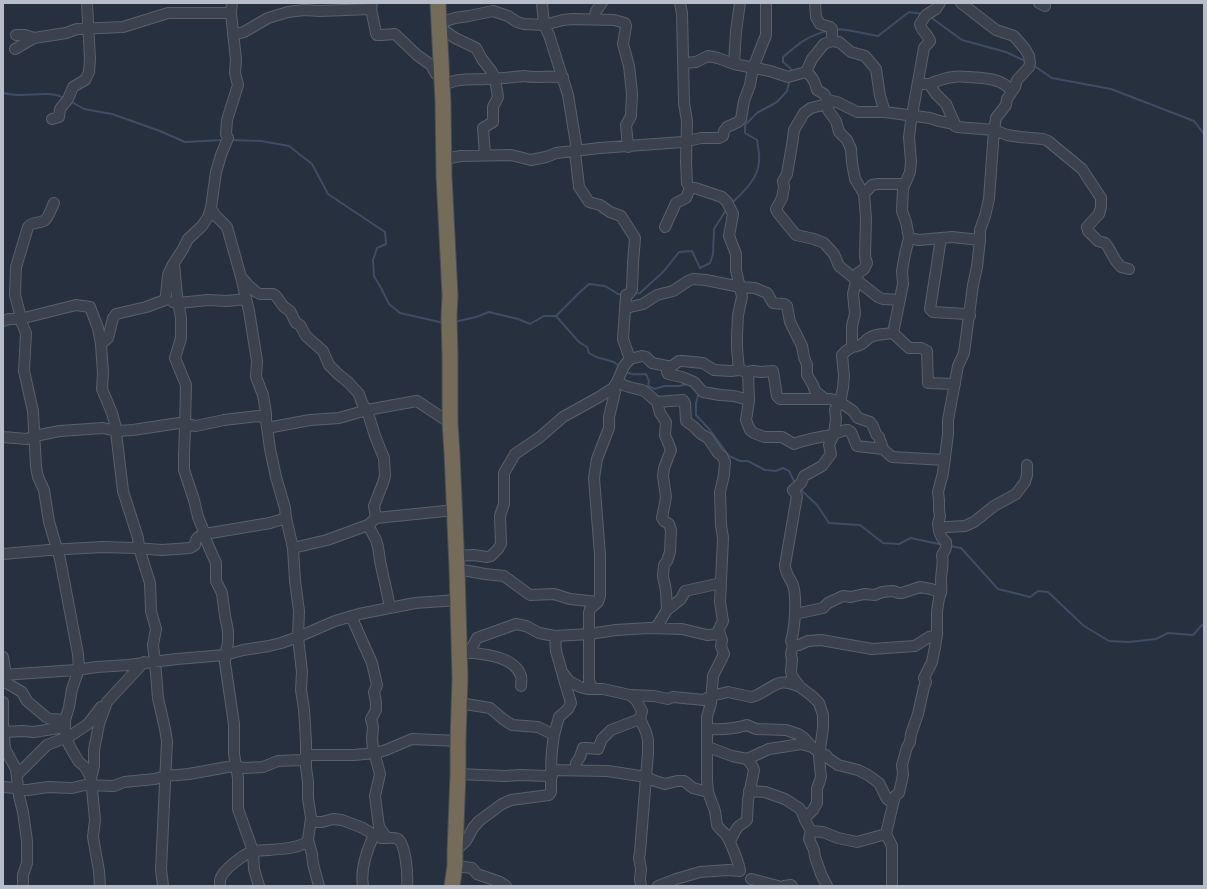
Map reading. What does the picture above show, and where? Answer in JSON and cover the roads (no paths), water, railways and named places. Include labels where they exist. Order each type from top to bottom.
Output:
[{"type":"highway","points":[[438,3],[450,295],[450,423],[458,600],[464,652],[459,703],[455,858],[452,886]]},
{"type":"street","points":[[52,119],[59,116],[60,110],[68,99],[73,86],[85,80],[89,74],[90,59],[87,3]]},
{"type":"street","points":[[542,3],[544,26],[549,35],[554,55],[563,77],[568,95],[576,144],[575,152],[579,187],[587,201],[621,216],[635,238],[632,289],[626,296],[623,338],[630,359]]},
{"type":"street","points":[[594,19],[596,11],[602,3]]},
{"type":"street","points":[[680,3],[682,13],[684,62],[684,103],[687,121],[687,183],[690,188]]},
{"type":"street","points":[[734,64],[740,3]]},
{"type":"street","points":[[444,158],[461,156],[511,155],[531,160],[556,153],[683,142],[701,138],[720,138],[723,136],[727,127],[741,119],[744,101],[750,85],[753,68],[766,35],[766,3]]},
{"type":"street","points":[[815,3],[816,17],[820,24],[832,29],[832,41]]},
{"type":"street","points":[[893,333],[903,284],[902,271],[909,238],[902,211],[903,192],[910,172],[911,162],[909,137],[924,48],[930,41],[920,24],[926,15],[936,9],[940,3]]},
{"type":"street","points":[[892,886],[892,846],[886,834],[895,796],[899,793],[903,774],[902,766],[926,682],[924,678],[932,662],[937,635],[937,612],[942,586],[942,555],[947,545],[939,531],[940,529],[938,524],[940,518],[938,492],[943,476],[948,434],[948,420],[958,366],[964,352],[970,316],[973,285],[977,267],[980,230],[989,198],[996,118],[1006,105],[1007,99],[1015,87],[1018,78],[1030,63],[1030,56],[1024,46],[1014,36],[996,30],[961,3]]},
{"type":"street","points":[[233,35],[244,32],[268,18],[288,12],[304,10],[320,11],[372,6],[377,35],[395,34],[417,55],[431,65],[442,83],[463,80],[525,76],[563,77]]},
{"type":"street","points":[[15,49],[34,38],[66,33],[78,29],[123,27],[168,8],[231,8],[236,60],[235,73],[238,85],[227,120],[226,134],[228,138],[216,172],[211,208],[206,221],[188,239],[168,275],[166,297],[163,301]]},
{"type":"street","points":[[485,155],[483,128],[493,122],[494,107],[498,97],[496,79],[477,49],[455,38],[439,26],[455,18],[493,11],[508,16],[520,24],[544,26],[563,20],[594,19],[614,20],[626,24],[623,44],[629,66],[632,93],[631,116],[626,125],[628,147]]},
{"type":"street","points":[[16,35],[25,35],[34,38]]},
{"type":"street","points":[[806,72],[812,59],[824,44],[832,41],[839,42],[851,52],[865,56],[876,69],[880,96],[885,112]]},
{"type":"street","points":[[684,62],[696,62],[708,56],[734,64],[770,71],[788,77],[806,72],[812,76],[817,90],[824,94],[828,102],[828,110],[836,122],[839,132],[847,140],[851,149],[855,179],[864,194],[866,218],[865,257],[867,263],[864,269],[858,273],[853,294],[855,314],[852,326],[852,347]]},
{"type":"street","points":[[918,84],[929,84],[955,77],[980,78],[998,81],[1008,86],[1012,91]]},
{"type":"street","points":[[929,84],[946,104],[955,126],[994,130],[1007,135],[1046,140],[1082,168],[1100,195],[1102,202],[1098,214],[1087,228],[1088,231],[1098,241],[1108,246],[1120,267],[1129,269]]},
{"type":"street","points":[[900,300],[883,299],[878,297],[839,266],[834,254],[824,243],[796,235],[778,213],[776,209],[782,198],[784,187],[783,181],[787,174],[794,130],[804,113],[811,108],[828,102],[837,102],[856,112],[885,112],[930,118],[955,124]]},
{"type":"street","points":[[864,194],[872,186],[878,184],[905,184]]},
{"type":"street","points":[[665,227],[676,203],[686,198],[690,188]]},
{"type":"street","points":[[690,188],[695,188],[722,197],[731,209],[732,217],[729,236],[736,254],[736,270],[742,297],[738,315],[737,348],[744,371],[749,400],[747,424],[750,430],[764,437],[782,437],[794,444],[802,440],[848,430],[858,446],[882,449],[892,457],[944,460]]},
{"type":"street","points":[[54,203],[47,219],[29,225],[16,267],[15,295],[20,319],[26,333],[24,371],[32,411],[36,467],[38,477],[44,490],[49,522],[65,579],[77,645],[79,669],[72,689],[65,724],[66,738],[79,762],[85,767],[91,782]]},
{"type":"street","points":[[211,208],[227,227],[241,277],[257,361],[256,377],[263,395],[270,449],[285,508],[293,548],[299,611],[298,637],[302,672],[301,690],[304,709],[308,798],[311,822],[308,840],[319,886]]},
{"type":"street","points":[[909,238],[919,240],[952,238],[980,240]]},
{"type":"street","points":[[940,238],[930,309],[933,312],[966,314],[970,316]]},
{"type":"street","points":[[174,264],[181,318],[181,338],[175,358],[185,382],[184,470],[198,518],[216,563],[216,581],[222,593],[224,616],[228,631],[228,643],[225,655],[234,724],[234,754],[237,767],[238,810],[253,851],[253,865],[259,886]]},
{"type":"street","points":[[241,277],[256,292],[260,294],[274,295],[284,307],[290,311],[296,323],[300,325],[306,336],[323,351],[329,365],[358,391],[362,403],[367,410],[384,460],[384,483],[374,506],[376,518]]},
{"type":"street","points":[[626,308],[643,304],[657,295],[673,291],[690,280],[706,280],[740,287],[754,288],[765,292],[773,303],[786,304],[790,324],[802,346],[807,365],[807,375],[813,385],[814,391],[825,399]]},
{"type":"street","points":[[101,344],[108,338],[113,318],[116,314],[146,307],[155,302],[163,301],[178,304],[208,300],[227,301],[246,299]]},
{"type":"street","points":[[3,321],[8,319],[20,319],[76,305],[90,307],[98,328],[101,344],[103,392],[116,424],[123,491],[150,583],[151,611],[156,629],[153,645],[158,698],[167,741],[161,869],[163,886]]},
{"type":"street","points":[[893,333],[909,348],[921,348],[926,350],[928,353],[928,383],[955,384]]},
{"type":"street","points":[[805,818],[813,810],[817,803],[817,789],[821,777],[816,750],[823,728],[823,715],[819,703],[800,687],[793,678],[791,672],[791,654],[793,645],[791,640],[795,614],[793,588],[785,568],[797,496],[793,490],[801,483],[804,476],[811,471],[821,468],[831,454],[829,446],[834,434],[836,419],[835,410],[840,402],[843,388],[844,376],[842,355],[846,350],[858,346],[865,342],[868,338],[893,333]]},
{"type":"street","points":[[457,562],[473,556],[487,557],[493,554],[500,546],[500,516],[504,504],[504,473],[515,454],[540,437],[563,417],[600,397],[615,385],[630,359],[642,356],[646,357],[652,363],[667,366],[672,366],[679,361],[682,361],[703,363],[714,370],[761,372],[773,371],[777,396],[780,398],[830,399],[840,402],[852,411],[858,418],[870,422],[878,437],[882,449]]},
{"type":"street","points":[[667,366],[668,374],[682,377],[694,382],[703,392],[734,396],[749,400]]},
{"type":"street","points":[[615,385],[633,388],[644,392],[657,402],[660,414],[666,422],[665,435],[671,450],[664,468],[666,498],[662,518],[669,524],[671,530],[670,552],[664,565],[663,576],[666,590],[667,610]]},
{"type":"street","points":[[594,689],[589,681],[588,672],[589,611],[598,602],[600,596],[600,574],[594,478],[597,459],[609,428],[610,412],[615,392],[615,385]]},
{"type":"street","points":[[657,402],[682,400],[685,403],[686,421],[708,438],[724,459],[724,475],[720,492],[723,538],[720,602],[722,620],[718,630],[722,640],[721,646],[724,654],[713,676],[707,717],[707,780],[708,792],[715,811],[717,825],[724,832],[730,842],[740,866],[740,871]]},
{"type":"street","points":[[266,424],[339,418],[367,410],[417,401],[450,423]]},
{"type":"street","points":[[3,437],[27,439],[34,436],[60,431],[95,429],[133,430],[170,424],[196,426],[224,420],[258,416],[263,417],[266,424]]},
{"type":"street","points":[[940,529],[946,527],[965,526],[974,522],[994,506],[1016,494],[1025,482],[1027,465]]},
{"type":"street","points":[[293,548],[327,540],[368,525],[376,518],[454,510]]},
{"type":"street","points":[[3,554],[103,547],[158,550],[190,548],[195,545],[195,540],[198,536],[270,524],[286,518]]},
{"type":"street","points":[[368,525],[378,547],[390,607]]},
{"type":"street","points":[[457,562],[485,574],[504,576],[530,594],[554,594],[570,599],[598,602]]},
{"type":"street","points":[[655,628],[667,610],[681,599],[685,592],[721,583]]},
{"type":"street","points":[[795,614],[823,608],[828,603],[844,596],[851,597],[864,594],[875,595],[893,590],[902,593],[920,587],[941,593]]},
{"type":"street","points":[[5,677],[225,655],[256,647],[269,646],[298,637],[335,621],[351,616],[415,603],[458,600]]},
{"type":"street","points":[[351,616],[372,663],[377,685],[374,692],[376,710],[371,719],[373,727],[372,739],[380,774],[374,796],[379,827],[387,838]]},
{"type":"street","points":[[464,652],[477,638],[513,625],[526,626],[539,633],[555,636],[655,628],[682,628],[707,635],[720,634]]},
{"type":"street","points":[[793,645],[799,645],[808,641],[821,640],[872,649],[915,646],[929,637],[937,635]]},
{"type":"street","points":[[506,886],[500,882],[477,874],[472,868],[455,858],[479,820],[502,804],[511,800],[549,795],[554,735],[559,717],[568,709],[571,703],[556,651],[555,636]]},
{"type":"street","points":[[464,652],[499,658],[510,662],[520,675],[521,686]]},
{"type":"street","points":[[3,657],[5,677],[22,692],[27,701],[50,720],[65,724]]},
{"type":"street","points":[[4,788],[17,772],[47,745],[66,738],[88,724],[99,709],[144,662]]},
{"type":"street","points":[[562,672],[569,681],[580,687],[588,689],[604,689],[630,695],[654,696],[668,699],[673,697],[702,700],[728,692],[751,697],[777,683],[783,682],[788,682],[800,687]]},
{"type":"street","points":[[580,687],[588,672]]},
{"type":"street","points":[[630,695],[636,700],[641,708],[642,713],[640,719],[648,740],[640,852],[638,858],[641,869],[641,886]]},
{"type":"street","points":[[3,702],[5,751],[17,772],[27,841],[27,863],[23,875],[23,886]]},
{"type":"street","points":[[100,886],[93,837],[94,820],[91,782],[94,766],[94,750],[99,724],[107,702]]},
{"type":"street","points":[[459,703],[490,708],[502,719],[512,725],[538,727],[554,735]]},
{"type":"street","points":[[575,770],[576,763],[583,748],[598,749],[602,739],[611,730],[640,719]]},
{"type":"street","points":[[4,732],[34,732],[65,724]]},
{"type":"street","points":[[707,729],[726,730],[747,725],[756,730],[786,730],[801,735],[816,750]]},
{"type":"street","points":[[4,788],[34,790],[48,787],[72,788],[91,782],[114,786],[124,782],[148,780],[165,776],[237,767],[262,767],[278,761],[302,760],[307,755],[354,755],[375,753],[412,739],[458,741]]},
{"type":"street","points":[[708,747],[732,756],[747,759],[769,749],[801,744],[826,755],[838,765],[858,770],[868,775],[879,783],[887,799],[893,804]]},
{"type":"street","points":[[730,842],[737,828],[747,820],[749,791],[754,770],[753,766],[747,759]]},
{"type":"street","points":[[458,774],[492,776],[547,776],[575,770],[597,772],[608,771],[646,777],[665,784],[684,781],[686,785],[708,792]]},
{"type":"street","points":[[749,791],[765,792],[785,799],[799,808],[811,831],[809,840],[814,850],[821,874],[827,886]]},
{"type":"street","points":[[311,822],[322,822],[333,819],[342,820],[363,828],[380,838],[391,838],[398,840],[402,845],[406,858],[407,886]]},
{"type":"street","points":[[811,831],[822,832],[838,838],[857,842],[886,834]]},
{"type":"street","points":[[363,886],[362,879],[364,864],[374,834]]},
{"type":"street","points":[[220,886],[220,880],[229,868],[253,851],[276,850],[303,845],[308,840]]},
{"type":"street","points":[[659,886],[700,872],[728,870],[740,871],[753,882],[778,886]]},
{"type":"street","points":[[784,886],[792,886]]},
{"type":"waterway","points":[[835,29],[878,36],[909,12],[923,14]]},
{"type":"waterway","points":[[929,16],[962,40],[1006,52],[1025,61]]},
{"type":"waterway","points":[[791,73],[791,69],[783,62],[783,57],[803,41],[814,35],[827,31]]},
{"type":"waterway","points":[[1033,65],[1052,78],[1111,89],[1194,121],[1204,134]]},
{"type":"waterway","points":[[732,203],[753,180],[758,168],[759,157],[757,140],[745,133],[745,125],[757,113],[777,102],[787,91],[790,79]]},
{"type":"waterway","points":[[3,93],[19,95],[48,94],[64,98]]},
{"type":"waterway","points":[[70,101],[84,109],[112,114],[160,131],[185,142],[223,140]]},
{"type":"waterway","points":[[231,140],[261,141],[289,146],[312,164],[328,194],[385,232],[386,244],[377,248],[373,260],[374,276],[389,304],[400,313],[444,323]]},
{"type":"waterway","points":[[633,294],[640,293],[664,271],[679,252],[692,251],[700,268],[710,263],[713,254],[714,229],[726,210]]},
{"type":"waterway","points":[[454,322],[476,317],[489,312],[518,319],[530,324],[544,316],[556,316],[589,284],[605,286],[618,294],[623,295]]},
{"type":"waterway","points":[[556,316],[579,342],[587,347],[589,353],[596,357],[614,362],[620,367]]},
{"type":"waterway","points":[[625,371],[632,374],[646,374],[649,381],[648,386],[655,389],[664,386],[680,386],[687,384]]},
{"type":"waterway","points":[[699,392],[696,403],[696,415],[710,430],[729,456],[740,461],[748,461],[765,470],[776,471],[783,468],[789,471],[795,483]]},
{"type":"waterway","points":[[799,488],[817,505],[829,523],[860,525],[883,543],[899,544],[911,538],[943,545]]},
{"type":"waterway","points":[[950,546],[961,548],[998,589],[1030,597],[1038,591],[1048,592],[1084,626],[1109,641],[1129,642],[1156,639],[1168,633],[1193,635],[1202,625],[1204,626]]}]
